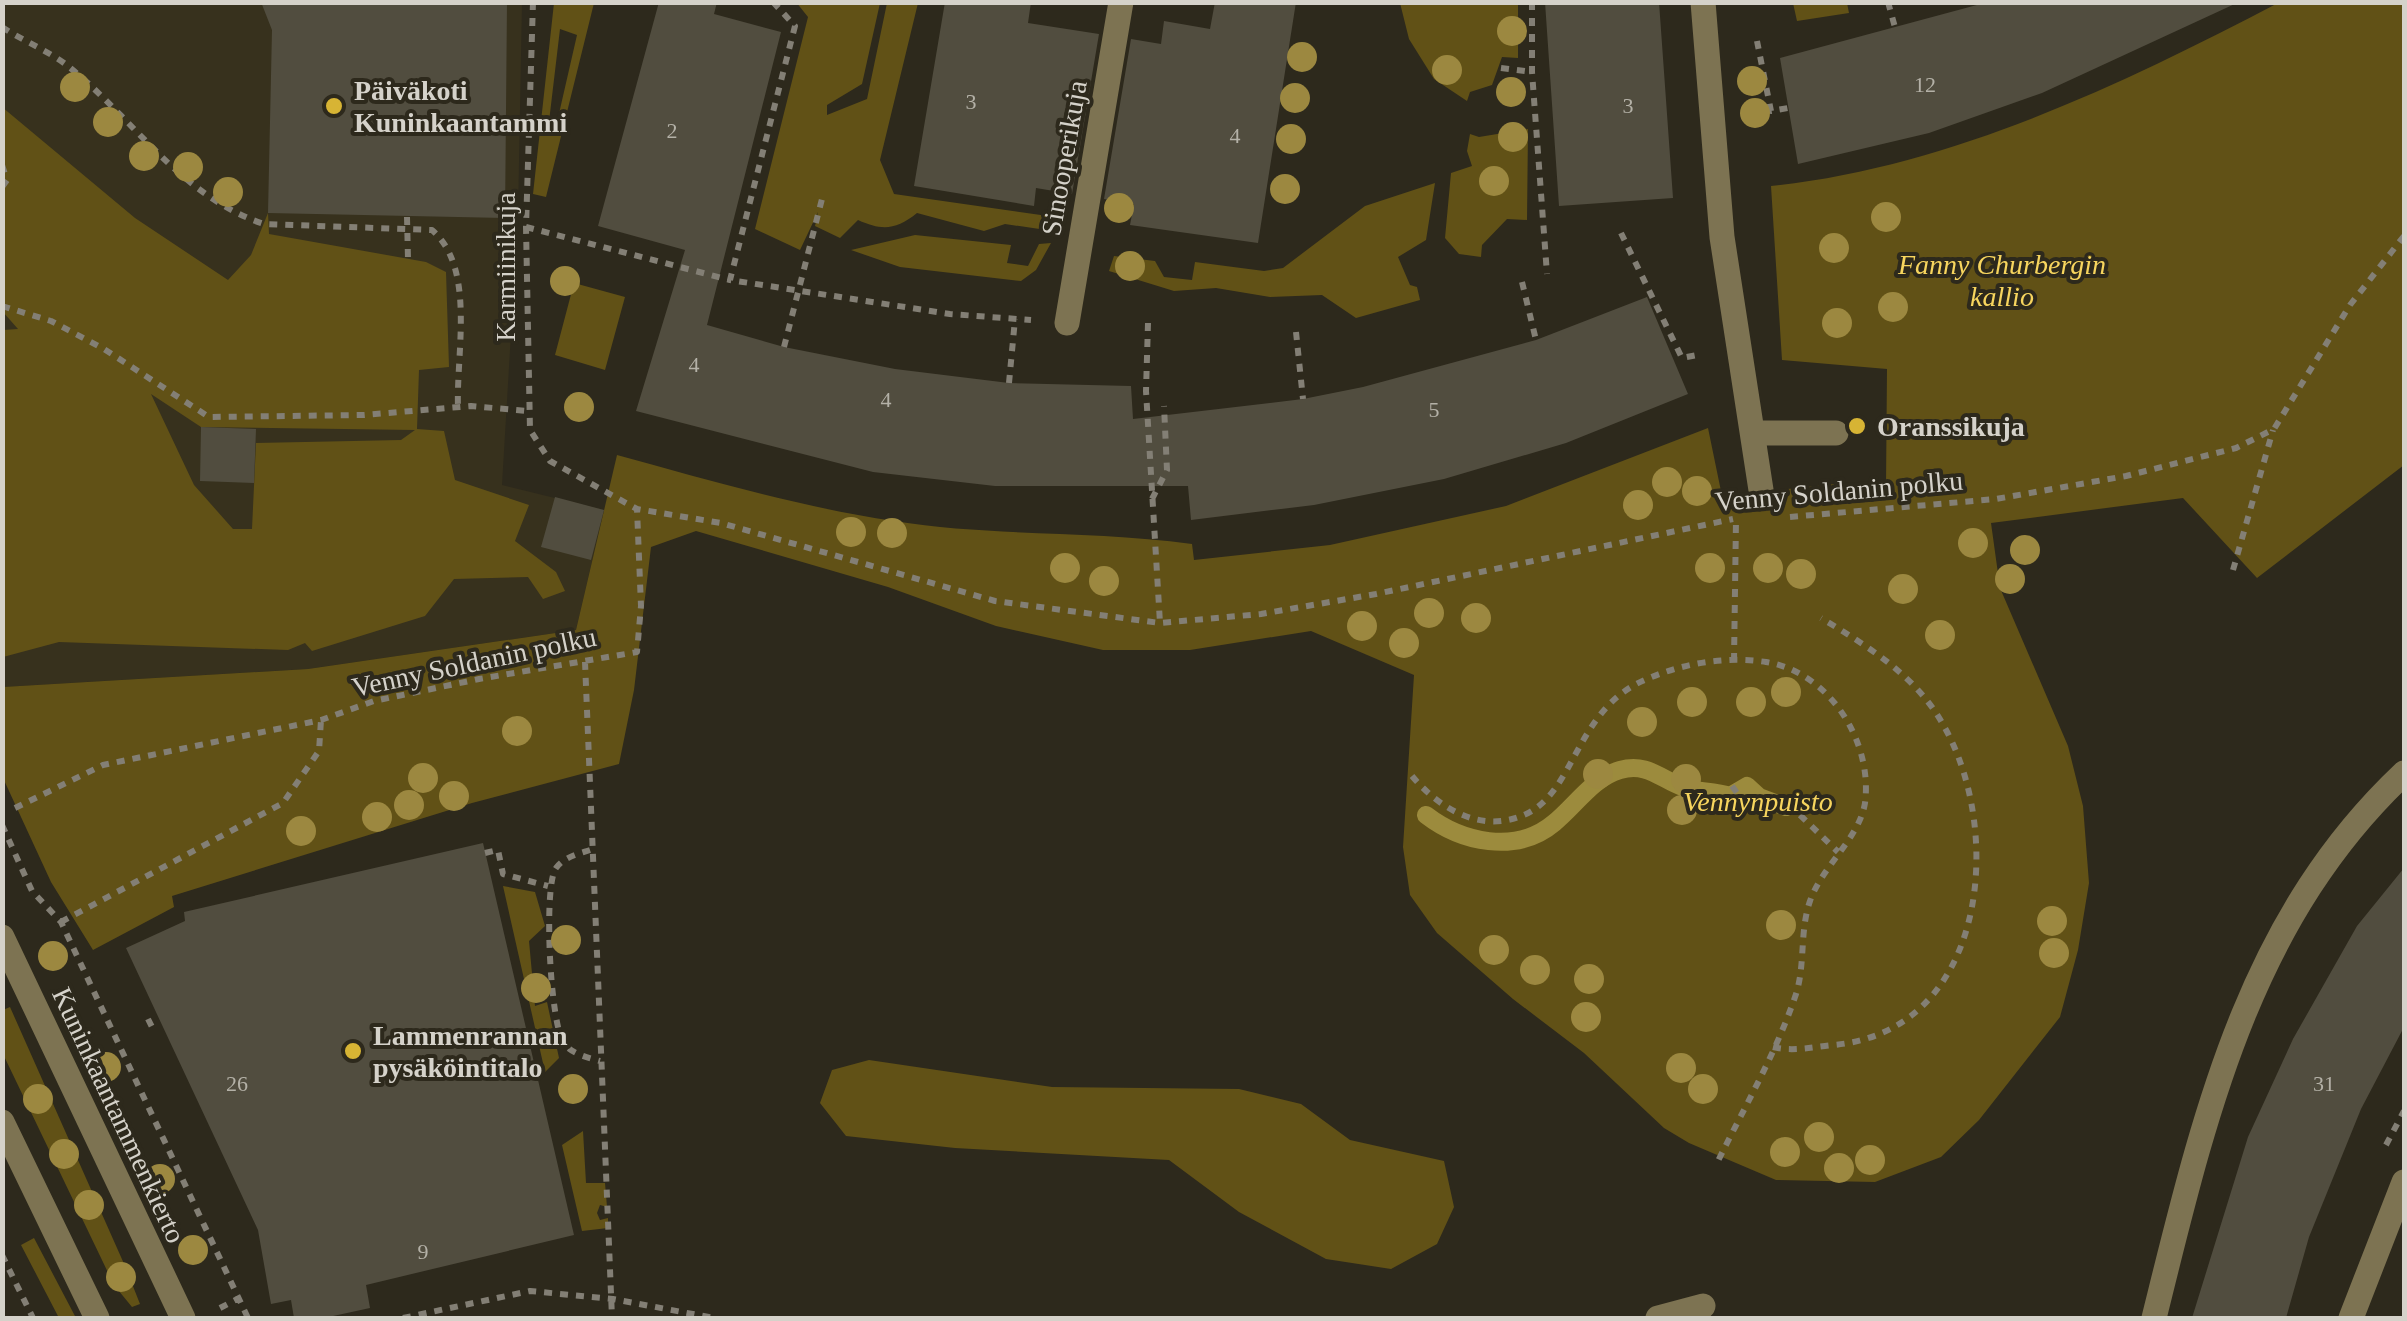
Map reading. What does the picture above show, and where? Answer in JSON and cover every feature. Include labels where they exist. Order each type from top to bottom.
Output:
[{"type":"street","name":"Sinooperikuja","points":[[1067,323],[1120,2]]},
{"type":"street","points":[[1704,2],[1722,237],[1761,490]]},
{"type":"street","points":[[1755,433],[1836,433]]},
{"type":"street","points":[[2154,1318],[2229,1044],[2276,936],[2359,816],[2404,773]]},
{"type":"street","name":"Kuninkaantammenkierto","points":[[2,937],[182,1318]]},
{"type":"street","points":[[2,1122],[97,1318]]},
{"type":"street","points":[[2352,1318],[2404,1182]]},
{"type":"street","points":[[1658,1318],[1704,1306]]},
{"type":"path","name":"Karmiinikuja","points":[[532,2],[526,227],[528,410],[537,448],[550,461],[637,509]]},
{"type":"path","points":[[730,280],[795,26],[773,2]]},
{"type":"path","points":[[1532,2],[1532,72],[1547,274]]},
{"type":"path","points":[[1888,2],[1896,30]]},
{"type":"path","points":[[2,27],[66,64],[126,117],[193,188],[248,218],[264,224],[432,230],[454,255],[458,408]]},
{"type":"path","points":[[1757,42],[1771,112],[1788,108]]},
{"type":"path","points":[[1500,68],[1532,72]]},
{"type":"path","points":[[2,164],[7,180],[2,187]]},
{"type":"path","points":[[784,347],[822,199]]},
{"type":"path","points":[[407,216],[408,259]]},
{"type":"path","points":[[526,227],[730,280],[950,314],[1067,323]]},
{"type":"path","points":[[1622,233],[1682,358]]},
{"type":"path","points":[[2234,570],[2274,429],[2350,305],[2404,236]]},
{"type":"path","points":[[1522,282],[1536,340]]},
{"type":"path","points":[[2,306],[64,328],[209,417],[364,416],[458,408],[528,410]]},
{"type":"path","points":[[1009,383],[1015,319]]},
{"type":"path","points":[[1148,323],[1151,500],[1160,624]]},
{"type":"path","points":[[1296,332],[1303,399]]},
{"type":"path","points":[[1151,500],[1167,470],[1164,406]]},
{"type":"path","name":"Venny Soldanin polku","points":[[1771,518],[1996,500],[2236,448],[2274,429]]},
{"type":"path","name":"Venny Soldanin polku","points":[[15,808],[103,765],[321,720],[374,702],[637,652],[641,606],[637,509],[720,522],[995,601],[1160,624],[1261,614],[1376,594],[1753,518]]},
{"type":"path","points":[[1734,661],[1736,519]]},
{"type":"path","points":[[1772,1047],[1787,1050],[1851,1044],[1876,1038],[1900,1025],[1944,977],[1965,934],[1976,896],[1978,837],[1972,794],[1944,726],[1898,670],[1821,618]]},
{"type":"path","points":[[1412,776],[1432,800],[1470,818],[1521,816],[1549,797],[1587,729],[1623,693],[1671,670],[1734,661],[1767,662],[1793,671],[1824,693],[1854,730],[1866,774],[1864,806],[1810,900],[1801,932],[1800,982],[1718,1161]]},
{"type":"path","points":[[585,662],[612,1318]]},
{"type":"path","points":[[61,922],[284,803],[320,751],[321,720]]},
{"type":"path","points":[[1732,786],[1743,801]]},
{"type":"path","points":[[1800,816],[1838,852]]},
{"type":"path","points":[[2,826],[32,892],[61,922],[248,1318]]},
{"type":"path","points":[[485,852],[498,850],[503,874],[508,878],[548,886]]},
{"type":"path","points":[[590,850],[564,859],[554,869],[548,886],[558,1033],[568,1048],[600,1061]]},
{"type":"path","points":[[148,1019],[155,1033]]},
{"type":"path","points":[[2,1255],[33,1318]]},
{"type":"path","points":[[404,1318],[530,1291],[613,1299],[714,1318]]},
{"type":"shaded area","points":[[3,3],[522,3],[518,216],[502,485],[604,510],[576,630],[308,669],[3,687]]},
{"type":"green space","points":[[796,2],[880,3],[862,84],[827,105],[827,115],[867,99],[887,3],[918,3],[880,160],[894,194],[1055,217],[1053,231],[1005,224],[984,231],[917,213],[889,227],[858,220],[840,238],[815,226],[818,212],[800,250],[755,229],[808,17]]},
{"type":"green space","points":[[554,3],[594,3],[546,197],[533,194]],"holes":[[[560,29],[577,35],[555,131],[548,130]]]},
{"type":"green space","points":[[1400,3],[1518,3],[1518,58],[1502,57],[1492,85],[1470,92],[1467,101],[1434,79],[1409,39]]},
{"type":"green space","points":[[1793,3],[1847,3],[1849,13],[1797,21]]},
{"type":"green space","name":"Vennynpuisto","points":[[2278,3],[2404,3],[2404,465],[2257,578],[2183,498],[1991,523],[2000,588],[2068,746],[2083,806],[2089,883],[2078,950],[2060,1017],[1979,1120],[1941,1157],[1875,1182],[1776,1180],[1689,1143],[1664,1128],[1584,1053],[1513,999],[1437,933],[1410,895],[1403,847],[1414,675],[1311,631],[1190,650],[1103,650],[996,626],[888,587],[696,531],[651,547],[634,690],[619,764],[472,803],[172,896],[174,907],[93,950],[51,882],[3,778],[3,687],[308,669],[576,630],[617,455],[859,515],[931,526],[1192,544],[1194,560],[1330,545],[1506,506],[1708,428],[1722,496],[1835,484],[1886,486],[1887,369],[1782,360],[1771,186],[1904,161],[2033,118],[2158,64]]},
{"type":"green space","points":[[2,107],[135,218],[228,280],[251,255],[268,213],[269,234],[426,262],[446,272],[449,367],[419,370],[417,429],[444,431],[455,480],[529,505],[515,541],[556,572],[565,591],[543,599],[528,577],[454,579],[425,616],[312,651],[305,643],[288,650],[59,642],[3,657],[3,330],[18,329],[3,312]],"holes":[[[151,394],[201,427],[415,430],[401,440],[256,443],[252,529],[233,529],[194,485]]]},
{"type":"green space","points":[[1528,129],[1527,220],[1507,219],[1482,245],[1481,257],[1459,254],[1445,238],[1451,173],[1472,166],[1467,151],[1470,134],[1479,137]]},
{"type":"green space","points":[[1435,183],[1426,240],[1398,257],[1410,285],[1417,287],[1420,300],[1356,318],[1322,295],[1270,297],[1216,288],[1174,291],[1109,271],[1114,256],[1155,261],[1164,277],[1192,280],[1195,262],[1264,271],[1283,268],[1365,206]]},
{"type":"green space","points":[[915,235],[1011,245],[1007,263],[1028,266],[1039,244],[1051,243],[1036,270],[1021,281],[900,267],[851,250]]},
{"type":"green space","points":[[574,283],[625,297],[605,370],[555,355]]},
{"type":"green space","points":[[503,886],[535,892],[545,926],[529,941],[535,1006],[547,1002],[559,1058],[545,1072]]},
{"type":"green space","points":[[10,1007],[140,1304],[132,1307],[114,1285],[3,1054],[3,1010]]},
{"type":"green space","points":[[869,1060],[1052,1087],[1239,1089],[1301,1104],[1350,1140],[1444,1161],[1454,1207],[1437,1244],[1391,1269],[1326,1259],[1239,1212],[1169,1160],[955,1148],[846,1136],[820,1103],[832,1070]]},
{"type":"green space","points":[[583,1131],[586,1183],[605,1183],[607,1207],[600,1205],[597,1213],[600,1220],[608,1218],[608,1228],[582,1231],[562,1145]]},
{"type":"green space","points":[[34,1238],[76,1318],[59,1318],[21,1245]]},
{"type":"building","points":[[261,2],[507,2],[505,218],[268,213],[272,30]]},
{"type":"building","points":[[659,2],[717,2],[714,14],[781,32],[707,325],[784,347],[895,369],[1009,383],[1131,386],[1133,419],[1303,399],[1363,387],[1536,340],[1647,297],[1688,394],[1566,443],[1444,479],[1314,505],[1191,520],[1188,486],[995,486],[873,472],[636,411],[685,250],[598,226]]},
{"type":"building","points":[[945,2],[1031,2],[1028,23],[1099,34],[1072,194],[1036,188],[1034,206],[914,186]]},
{"type":"building","points":[[1215,2],[1296,2],[1258,243],[1130,225],[1134,204],[1104,199],[1131,39],[1161,44],[1164,21],[1210,29]]},
{"type":"building","points":[[1545,2],[1659,2],[1673,198],[1559,206]]},
{"type":"building","points":[[1988,2],[2239,2],[2042,93],[1929,133],[1798,164],[1780,58]]},
{"type":"building","points":[[201,427],[256,429],[254,483],[200,481]]},
{"type":"building","points":[[555,497],[604,510],[591,560],[541,547]]},
{"type":"building","name":"Lammenrannan pysäköintitalo","points":[[483,843],[574,1235],[366,1285],[370,1308],[324,1318],[294,1318],[291,1300],[271,1304],[258,1230],[126,948],[185,921],[184,912]]},
{"type":"building","points":[[2404,868],[2404,1027],[2361,1109],[2309,1237],[2286,1318],[2192,1318],[2248,1137],[2293,1039],[2357,926]]},
{"type":"waterway","points":[[1426,815],[1472,838],[1506,842],[1523,839],[1554,823],[1602,779],[1630,768],[1647,770],[1685,788],[1730,796],[1747,786],[1759,797],[1786,807]]},
{"type":"place","name":"Päiväkoti Kuninkaantammi","points":[[334,106]]},
{"type":"place","name":"Oranssikuja","points":[[1857,426]]},
{"type":"place","name":"Lammenrannan pysäköintitalo","points":[[353,1051]]},
{"type":"park label","name":"Fanny Churbergin kallio","points":[[2002,280]]}]
